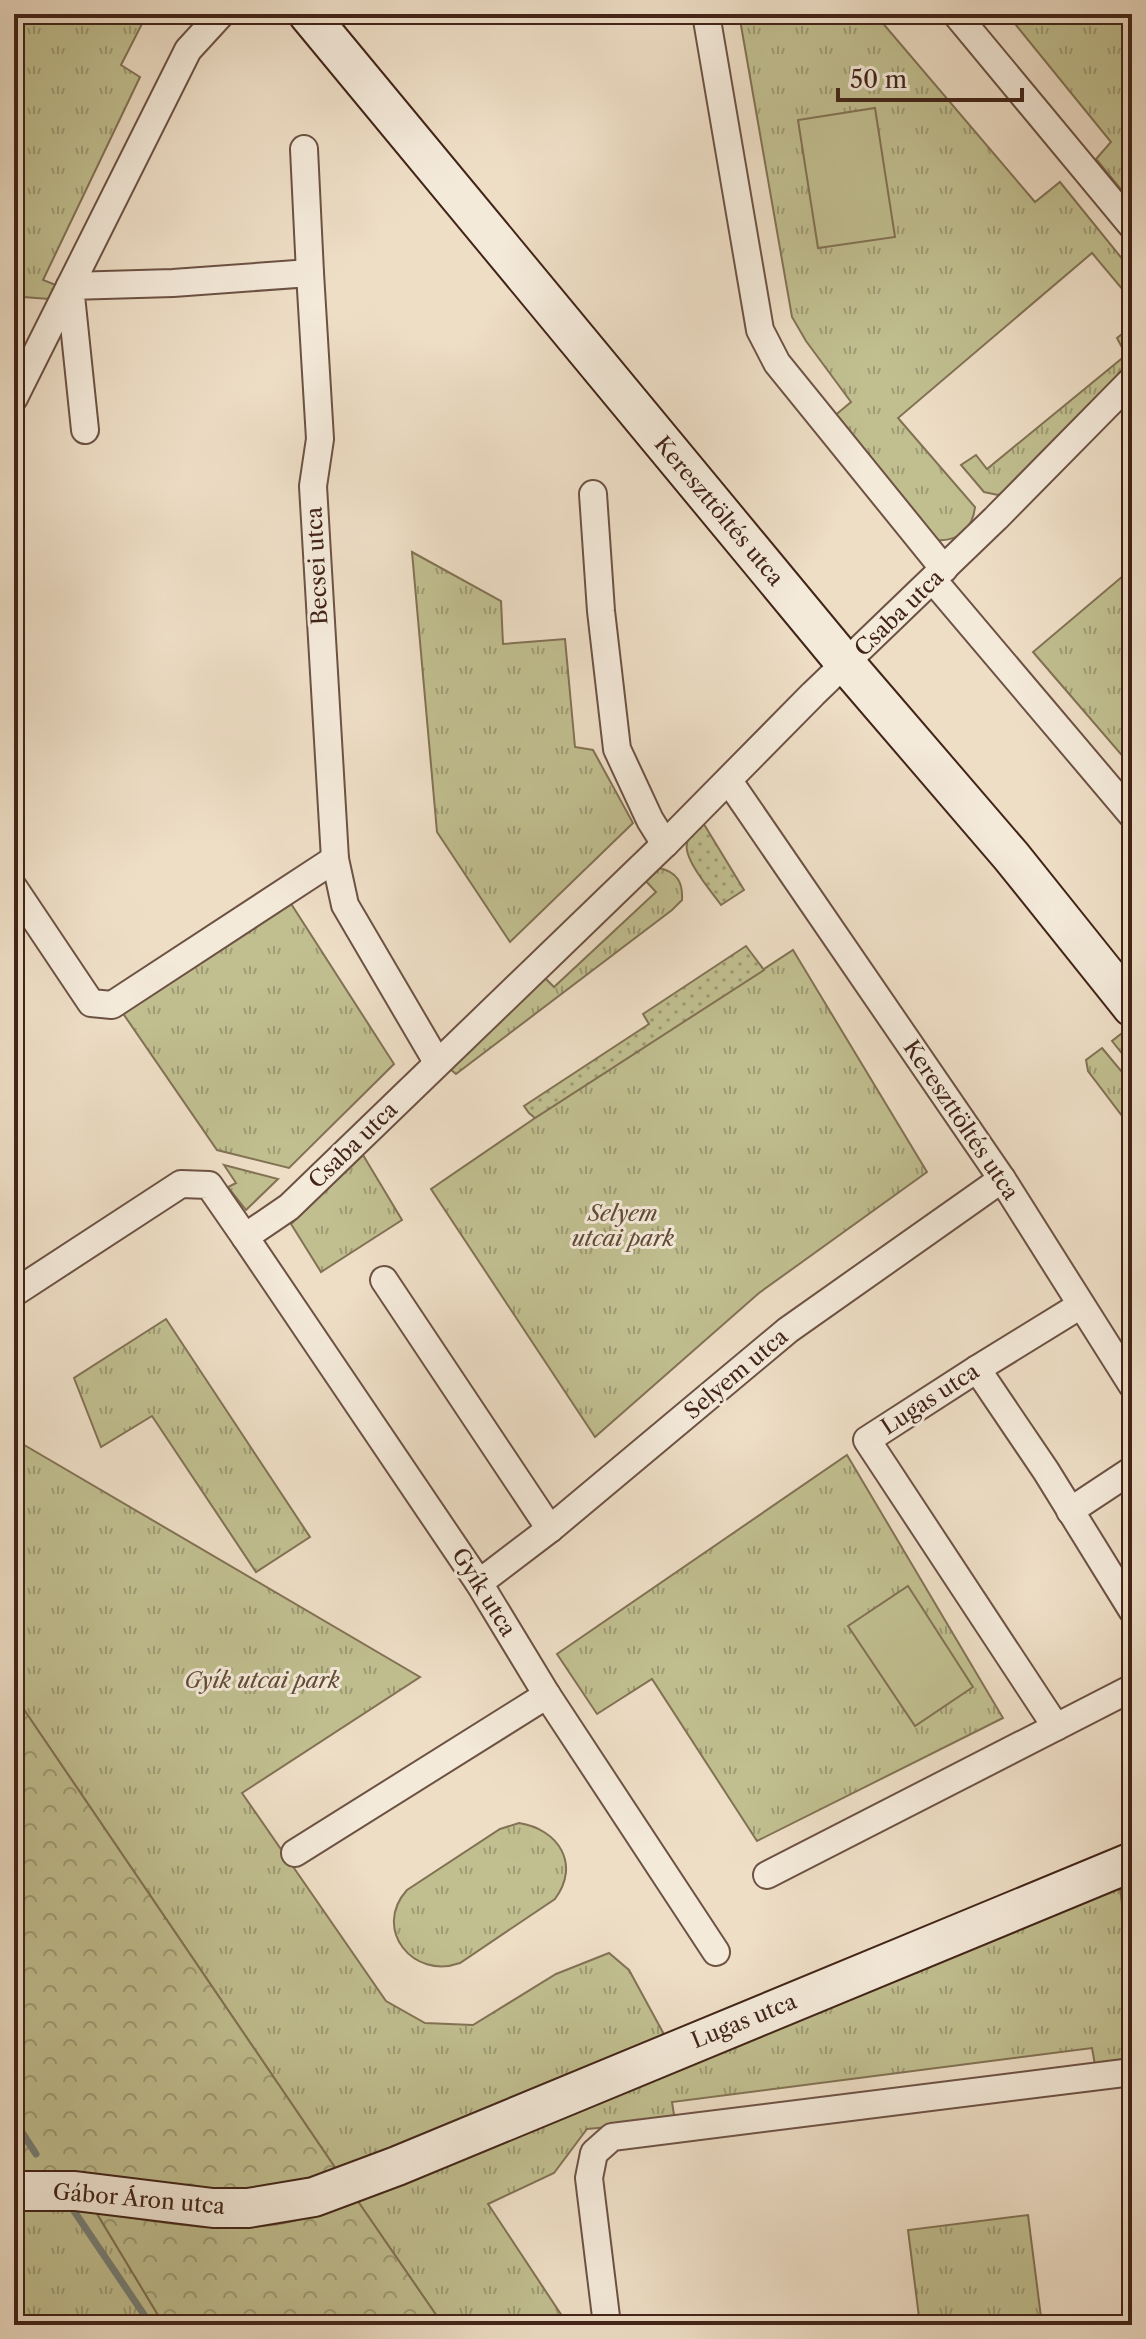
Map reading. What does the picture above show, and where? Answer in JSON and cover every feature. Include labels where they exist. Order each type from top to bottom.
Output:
[{"type":"street","points":[[14,398],[188,50],[221,14]]},
{"type":"street","name":"Kereszttöltés utca","points":[[308,14],[846,664],[1128,995]]},
{"type":"street","points":[[706,14],[760,330],[777,363],[938,574],[1132,815]]},
{"type":"street","points":[[956,14],[1132,226]]},
{"type":"street","name":"Becsei utca","points":[[304,149],[320,439],[313,486],[335,859],[345,905],[437,1062]]},
{"type":"street","points":[[70,286],[173,283],[310,273]]},
{"type":"street","points":[[70,286],[85,430]]},
{"type":"street","name":"Csaba utca","points":[[245,1237],[289,1207],[665,844],[1132,380]]},
{"type":"street","points":[[593,494],[601,611],[617,749],[650,820],[665,844]]},
{"type":"street","name":"Kereszttöltés utca","points":[[729,781],[1002,1179],[1132,1385]]},
{"type":"street","points":[[14,888],[91,1003],[112,1005],[335,859]]},
{"type":"street","name":"Selyem utca","points":[[479,1583],[550,1529],[788,1330],[1002,1179]]},
{"type":"street","points":[[14,1293],[181,1184],[209,1185],[245,1237]]},
{"type":"street","name":"Gyík utca","points":[[245,1237],[479,1583],[547,1695],[716,1952]]},
{"type":"street","points":[[384,1280],[550,1529]]},
{"type":"street","name":"Lugas utca","points":[[1056,1727],[867,1440],[1081,1305]]},
{"type":"street","points":[[977,1369],[1132,1610]]},
{"type":"street","points":[[1070,1511],[1132,1470]]},
{"type":"street","points":[[767,1875],[1132,1688]]},
{"type":"street","points":[[295,1853],[547,1695]]},
{"type":"street","name":"Lugas utca","points":[[357,2182],[1132,1862]]},
{"type":"street","points":[[607,2325],[589,2178],[594,2153],[612,2137],[1132,2072]]},
{"type":"street","name":"Gábor Áron utca","points":[[14,2191],[75,2191],[213,2208],[248,2208],[314,2197],[357,2182]]},
{"type":"green space","points":[[14,14],[147,14],[121,65],[140,77],[43,280],[56,285],[49,299],[23,297],[14,293]]},
{"type":"green space","points":[[739,14],[875,14],[1035,202],[1060,182],[1132,271],[1132,293],[1128,296],[1092,253],[898,418],[975,507],[968,527],[952,539],[937,540],[833,417],[851,402],[792,317]]},
{"type":"green space","points":[[1007,14],[1132,14],[1132,203],[1096,159],[1111,142]]},
{"type":"green space","points":[[875,108],[895,237],[818,248],[798,120]]},
{"type":"green space","points":[[1132,326],[1132,366],[1008,489],[998,495],[984,492],[961,465],[976,455],[987,469],[1126,355],[1117,338]]},
{"type":"green space","points":[[412,552],[501,601],[503,644],[565,639],[575,747],[593,750],[633,823],[510,942],[437,832]]},
{"type":"green space","points":[[1130,570],[1132,572],[1132,767],[1033,652]]},
{"type":"green space","points":[[702,821],[744,890],[721,905],[699,875],[687,850],[689,837]]},
{"type":"green space","points":[[659,868],[670,872],[680,883],[682,900],[672,910],[456,1074],[450,1069],[543,976],[554,987],[656,892],[643,878],[651,870]]},
{"type":"green space","points":[[288,899],[394,1064],[289,1168],[217,1150],[122,1012]]},
{"type":"green space","points":[[746,946],[764,970],[535,1118],[529,1113],[524,1106],[649,1024],[643,1014]]},
{"type":"green space","name":"Selyem utcai park","points":[[793,950],[927,1172],[759,1293],[595,1437],[431,1189]]},
{"type":"green space","points":[[1132,1027],[1132,1066],[1112,1041]]},
{"type":"green space","points":[[1102,1048],[1132,1084],[1132,1129],[1088,1071],[1086,1060]]},
{"type":"green space","points":[[363,1155],[402,1220],[321,1272],[291,1224]]},
{"type":"green space","points":[[224,1165],[278,1179],[246,1210],[228,1187],[236,1183]]},
{"type":"green space","points":[[166,1319],[310,1537],[256,1572],[152,1416],[101,1447],[74,1378]]},
{"type":"green space","name":"Gyík utcai park","points":[[14,1439],[420,1677],[242,1793],[386,2001],[425,2023],[473,2025],[556,1974],[609,1953],[629,1970],[666,2038],[338,2172],[14,1695]]},
{"type":"green space","points":[[847,1455],[1003,1718],[757,1841],[652,1679],[597,1714],[557,1654]]},
{"type":"green space","points":[[908,1586],[973,1687],[915,1726],[848,1626]]},
{"type":"green space","points":[[14,1695],[338,2172],[271,2190],[189,2191],[14,2172]]},
{"type":"green space","points":[[519,1823],[545,1832],[561,1850],[566,1873],[555,1899],[460,1963],[443,1966],[413,1958],[396,1935],[394,1920],[397,1905],[407,1890],[500,1829]]},
{"type":"green space","points":[[1119,1880],[1132,1984],[1132,2062],[1095,2065],[1092,2048],[672,2102],[675,2121],[587,2129],[554,2173],[488,2204],[568,2325],[443,2325],[357,2200]]},
{"type":"green space","points":[[357,2200],[443,2325],[164,2325],[96,2212],[194,2226],[244,2227],[293,2221]]},
{"type":"green space","points":[[41,2206],[96,2212],[164,2325],[31,2325],[24,2315],[14,2321],[14,2209]]},
{"type":"green space","points":[[1028,2215],[1042,2325],[920,2325],[908,2230]]},
{"type":"waterway","points":[[14,2120],[36,2154]]},
{"type":"waterway","points":[[74,2211],[151,2325]]}]
